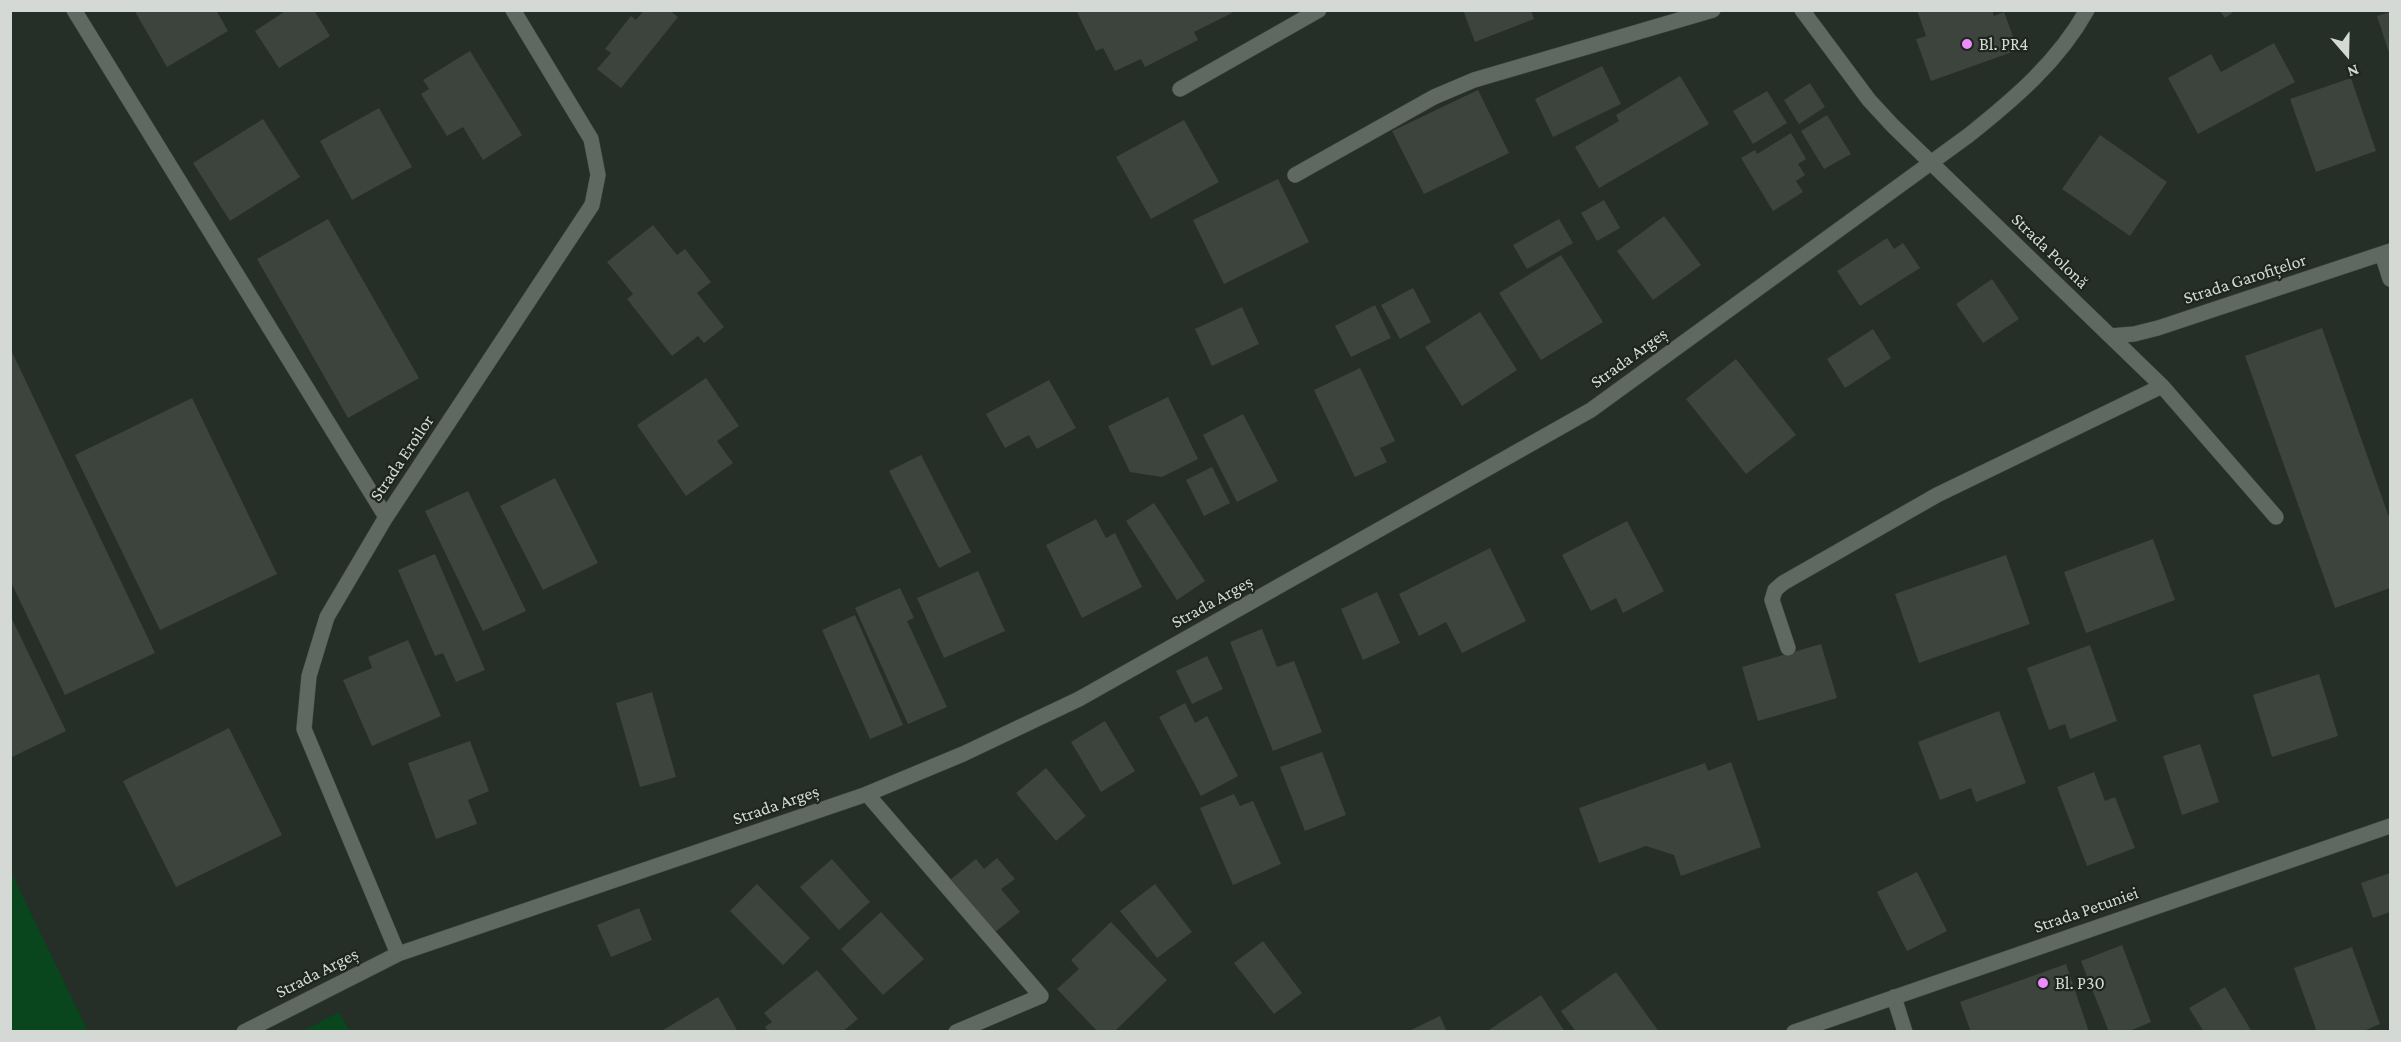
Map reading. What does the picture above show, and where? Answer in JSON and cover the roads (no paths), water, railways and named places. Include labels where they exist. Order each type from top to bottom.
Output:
[{"type":"street","points":[[74,10],[386,517]]},
{"type":"street","name":"Strada Eroilor","points":[[398,954],[304,729],[309,676],[327,617],[386,517],[592,205],[598,175],[591,139],[513,10]]},
{"type":"street","points":[[1180,89],[1319,10]]},
{"type":"street","points":[[1295,175],[1434,97],[1474,80],[1713,10]]},
{"type":"street","name":"Strada Polonă","points":[[1802,10],[1869,100],[1929,162],[2162,386],[2276,517]]},
{"type":"street","name":"Strada Argeș","points":[[244,1032],[398,954],[867,794],[963,754],[1079,699],[1592,410],[2010,103],[2056,56],[2083,13]]},
{"type":"street","points":[[2386,253],[2391,279]]},
{"type":"street","name":"Strada Garofițelor","points":[[2110,336],[2134,334],[2158,328],[2386,253]]},
{"type":"street","points":[[1788,648],[1772,600],[1774,590],[1783,583],[1937,495],[2162,386]]},
{"type":"street","points":[[867,794],[1041,996],[956,1032]]},
{"type":"street","name":"Strada Petuniei","points":[[1794,1032],[2391,826]]},
{"type":"street","points":[[1894,997],[1905,1032]]},
{"type":"place","name":"Bl. PR4","points":[[1967,44]]},
{"type":"place","name":"Bl. P30","points":[[2043,983]]}]
